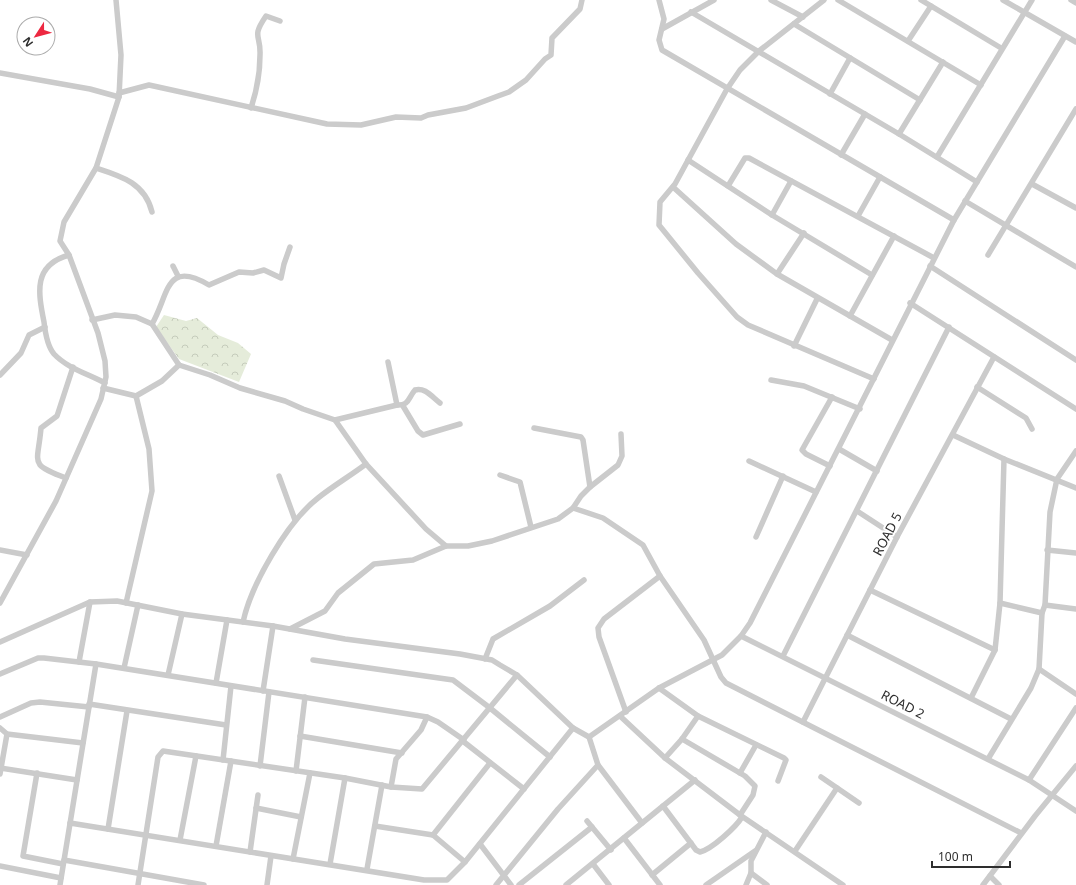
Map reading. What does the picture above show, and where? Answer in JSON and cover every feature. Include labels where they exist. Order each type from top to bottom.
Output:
[{"type":"street","points":[[0,603],[27,555],[66,478],[101,399],[104,386],[105,360],[69,255],[60,241],[64,222],[96,168],[119,95],[121,55],[116,0]]},
{"type":"street","points":[[0,73],[119,95],[149,85],[327,124],[346,126],[361,125],[396,117],[420,118],[428,115],[466,108],[509,92],[530,77],[545,59],[551,55],[552,38],[580,9],[582,0]]},
{"type":"street","points":[[660,0],[664,19],[659,40],[662,50],[954,220]]},
{"type":"street","points":[[662,29],[714,0]]},
{"type":"street","points":[[771,0],[803,17]]},
{"type":"street","points":[[824,0],[759,51],[740,70],[727,89],[673,187],[660,202],[659,225],[662,231],[737,317],[748,325],[874,379]]},
{"type":"street","points":[[838,0],[981,85]]},
{"type":"street","points":[[921,0],[1001,48]]},
{"type":"street","points":[[1003,0],[1076,42]]},
{"type":"street","points":[[937,157],[981,85],[1001,48],[1032,0]]},
{"type":"street","points":[[1071,0],[1076,3]]},
{"type":"street","points":[[908,41],[931,6]]},
{"type":"street","points":[[691,12],[899,134],[976,182]]},
{"type":"street","points":[[251,108],[259,80],[260,52],[257,39],[258,28],[266,16],[280,21]]},
{"type":"street","points":[[794,24],[920,100]]},
{"type":"street","points":[[589,737],[659,688],[722,655],[741,636],[750,623],[860,408],[910,303],[954,220],[1065,36]]},
{"type":"street","points":[[830,94],[850,58]]},
{"type":"street","points":[[899,134],[943,62]]},
{"type":"street","points":[[988,255],[1076,109]]},
{"type":"street","points":[[841,155],[865,114]]},
{"type":"street","points":[[728,186],[747,157],[934,258]]},
{"type":"street","points":[[688,160],[772,215],[872,275]]},
{"type":"street","points":[[96,168],[129,180],[141,189],[147,197],[152,212]]},
{"type":"street","points":[[858,216],[880,177]]},
{"type":"street","points":[[772,215],[791,181]]},
{"type":"street","points":[[1032,184],[1076,207]]},
{"type":"street","points":[[673,187],[736,244],[777,274],[817,299],[892,340]]},
{"type":"street","points":[[965,201],[1076,267]]},
{"type":"street","points":[[777,274],[804,233]]},
{"type":"street","points":[[850,316],[894,236]]},
{"type":"street","points":[[152,324],[158,313],[170,281],[178,276],[196,277],[209,285],[240,272],[253,273],[264,270],[281,278],[290,247]]},
{"type":"street","points":[[69,255],[55,258],[46,268],[39,283],[44,327],[52,352],[60,360],[104,386],[136,396],[166,378],[179,365]]},
{"type":"street","points":[[173,266],[178,276]]},
{"type":"street","points":[[930,266],[1076,360]]},
{"type":"street","points":[[794,346],[817,299]]},
{"type":"street","points":[[910,303],[1076,409]]},
{"type":"street","points":[[92,320],[115,315],[136,317],[152,324],[179,365],[210,375],[240,388],[285,401],[335,420],[407,404],[415,390],[420,389],[423,389],[440,403]]},
{"type":"street","points":[[0,375],[21,353],[29,335],[44,327]]},
{"type":"street","points":[[783,656],[949,327]]},
{"type":"street","name":"ROAD 5","points":[[803,722],[897,537],[994,357]]},
{"type":"street","points":[[388,362],[400,406],[418,431],[423,435],[460,424]]},
{"type":"street","points":[[66,478],[44,470],[39,465],[37,458],[41,428],[57,416],[73,367]]},
{"type":"street","points":[[771,380],[804,386],[860,408]]},
{"type":"street","points":[[977,387],[1026,418],[1032,428]]},
{"type":"street","points":[[126,603],[152,491],[149,449],[136,396]]},
{"type":"street","points":[[830,466],[806,454],[802,450],[832,397]]},
{"type":"street","points":[[335,420],[366,464],[426,529],[446,546]]},
{"type":"street","points":[[534,428],[581,437],[583,440],[590,487]]},
{"type":"street","points":[[289,629],[325,611],[338,593],[374,564],[413,560],[446,546],[468,546],[558,519],[573,508],[581,496],[590,487],[621,461],[621,434]]},
{"type":"street","points":[[953,435],[1076,488]]},
{"type":"street","points":[[839,449],[877,471]]},
{"type":"street","points":[[988,759],[1031,688],[1040,669],[1042,613],[1045,605],[1050,512],[1057,479],[1076,451]]},
{"type":"street","points":[[971,698],[995,650],[1000,603],[1004,458]]},
{"type":"street","points":[[749,461],[816,492]]},
{"type":"street","points":[[243,622],[246,606],[271,558],[295,520],[317,498],[366,464]]},
{"type":"street","points":[[500,475],[520,482],[531,527]]},
{"type":"street","points":[[279,476],[295,520]]},
{"type":"street","points":[[756,537],[783,476]]},
{"type":"street","points":[[573,508],[603,518],[643,545],[660,576],[704,640],[726,683],[1021,834]]},
{"type":"street","points":[[857,511],[897,537]]},
{"type":"street","points":[[0,550],[27,555]]},
{"type":"street","points":[[1048,550],[1076,553]]},
{"type":"street","points":[[626,712],[599,637],[598,628],[604,619],[660,576]]},
{"type":"street","points":[[484,659],[493,639],[550,606],[584,580]]},
{"type":"street","points":[[870,590],[995,650]]},
{"type":"street","points":[[0,642],[90,602],[117,601],[182,614],[273,626],[345,639],[484,659],[496,663],[517,675],[573,728],[589,737],[598,765],[642,823]]},
{"type":"street","points":[[80,662],[90,602]]},
{"type":"street","points":[[1000,603],[1042,613]]},
{"type":"street","points":[[124,668],[138,605]]},
{"type":"street","points":[[1045,605],[1076,609]]},
{"type":"street","points":[[168,675],[182,614]]},
{"type":"street","points":[[216,683],[227,620]]},
{"type":"street","points":[[260,766],[273,626]]},
{"type":"street","points":[[847,635],[1011,719]]},
{"type":"street","name":"ROAD 2","points":[[741,636],[988,759],[1052,794],[1076,811]]},
{"type":"street","points":[[0,674],[38,658],[80,662],[427,717],[438,722],[464,740],[464,742],[524,789]]},
{"type":"street","points":[[313,660],[453,680],[550,757]]},
{"type":"street","points":[[60,885],[96,664]]},
{"type":"street","points":[[1040,669],[1076,694]]},
{"type":"street","points":[[138,885],[158,757],[163,751],[345,778],[391,787],[422,789],[517,675]]},
{"type":"street","points":[[223,760],[231,686]]},
{"type":"street","points":[[659,688],[698,716],[786,759],[778,781]]},
{"type":"street","points":[[296,771],[305,697]]},
{"type":"street","points":[[0,717],[31,703],[40,702],[89,706],[226,725]]},
{"type":"street","points":[[1028,780],[1076,708]]},
{"type":"street","points":[[108,829],[127,711]]},
{"type":"street","points":[[620,716],[665,758],[741,816],[843,885]]},
{"type":"street","points":[[665,758],[682,739],[698,716]]},
{"type":"street","points":[[391,787],[396,759],[418,734],[427,717]]},
{"type":"street","points":[[0,728],[7,734],[83,743]]},
{"type":"street","points":[[70,823],[146,834],[271,856],[367,869],[424,882],[446,880],[465,862],[573,728]]},
{"type":"street","points":[[0,774],[7,734]]},
{"type":"street","points":[[300,736],[402,753]]},
{"type":"street","points":[[663,806],[698,852],[706,850],[738,823],[756,790],[756,786],[740,773],[682,739]]},
{"type":"street","points":[[740,773],[756,745]]},
{"type":"street","points":[[180,840],[196,756]]},
{"type":"street","points":[[216,846],[231,761]]},
{"type":"street","points":[[433,835],[490,762]]},
{"type":"street","points":[[496,885],[598,765]]},
{"type":"street","points":[[984,885],[1021,834],[1076,766]]},
{"type":"street","points":[[1,768],[77,780]]},
{"type":"street","points":[[36,773],[23,856],[139,872],[204,885]]},
{"type":"street","points":[[293,859],[310,773]]},
{"type":"street","points":[[821,777],[859,803]]},
{"type":"street","points":[[330,864],[345,778]]},
{"type":"street","points":[[566,885],[611,850],[695,780]]},
{"type":"street","points":[[367,869],[382,785]]},
{"type":"street","points":[[795,852],[837,788]]},
{"type":"street","points":[[250,852],[258,795]]},
{"type":"street","points":[[256,808],[301,817]]},
{"type":"street","points":[[587,821],[611,850]]},
{"type":"street","points":[[375,826],[433,835],[465,862]]},
{"type":"street","points":[[519,885],[592,827]]},
{"type":"street","points":[[746,885],[751,873],[750,866],[755,851],[766,832]]},
{"type":"street","points":[[624,838],[660,885]]},
{"type":"street","points":[[652,875],[692,843]]},
{"type":"street","points":[[480,844],[511,885]]},
{"type":"street","points":[[706,885],[755,851]]},
{"type":"street","points":[[267,885],[271,856]]},
{"type":"street","points":[[593,864],[609,885]]},
{"type":"street","points":[[0,866],[61,878]]},
{"type":"street","points":[[751,873],[768,885]]},
{"type":"street","points":[[990,876],[999,885]]},
{"type":"green space","points":[[164,315],[186,321],[197,318],[218,335],[238,343],[251,354],[239,382],[179,359],[156,327]]}]
